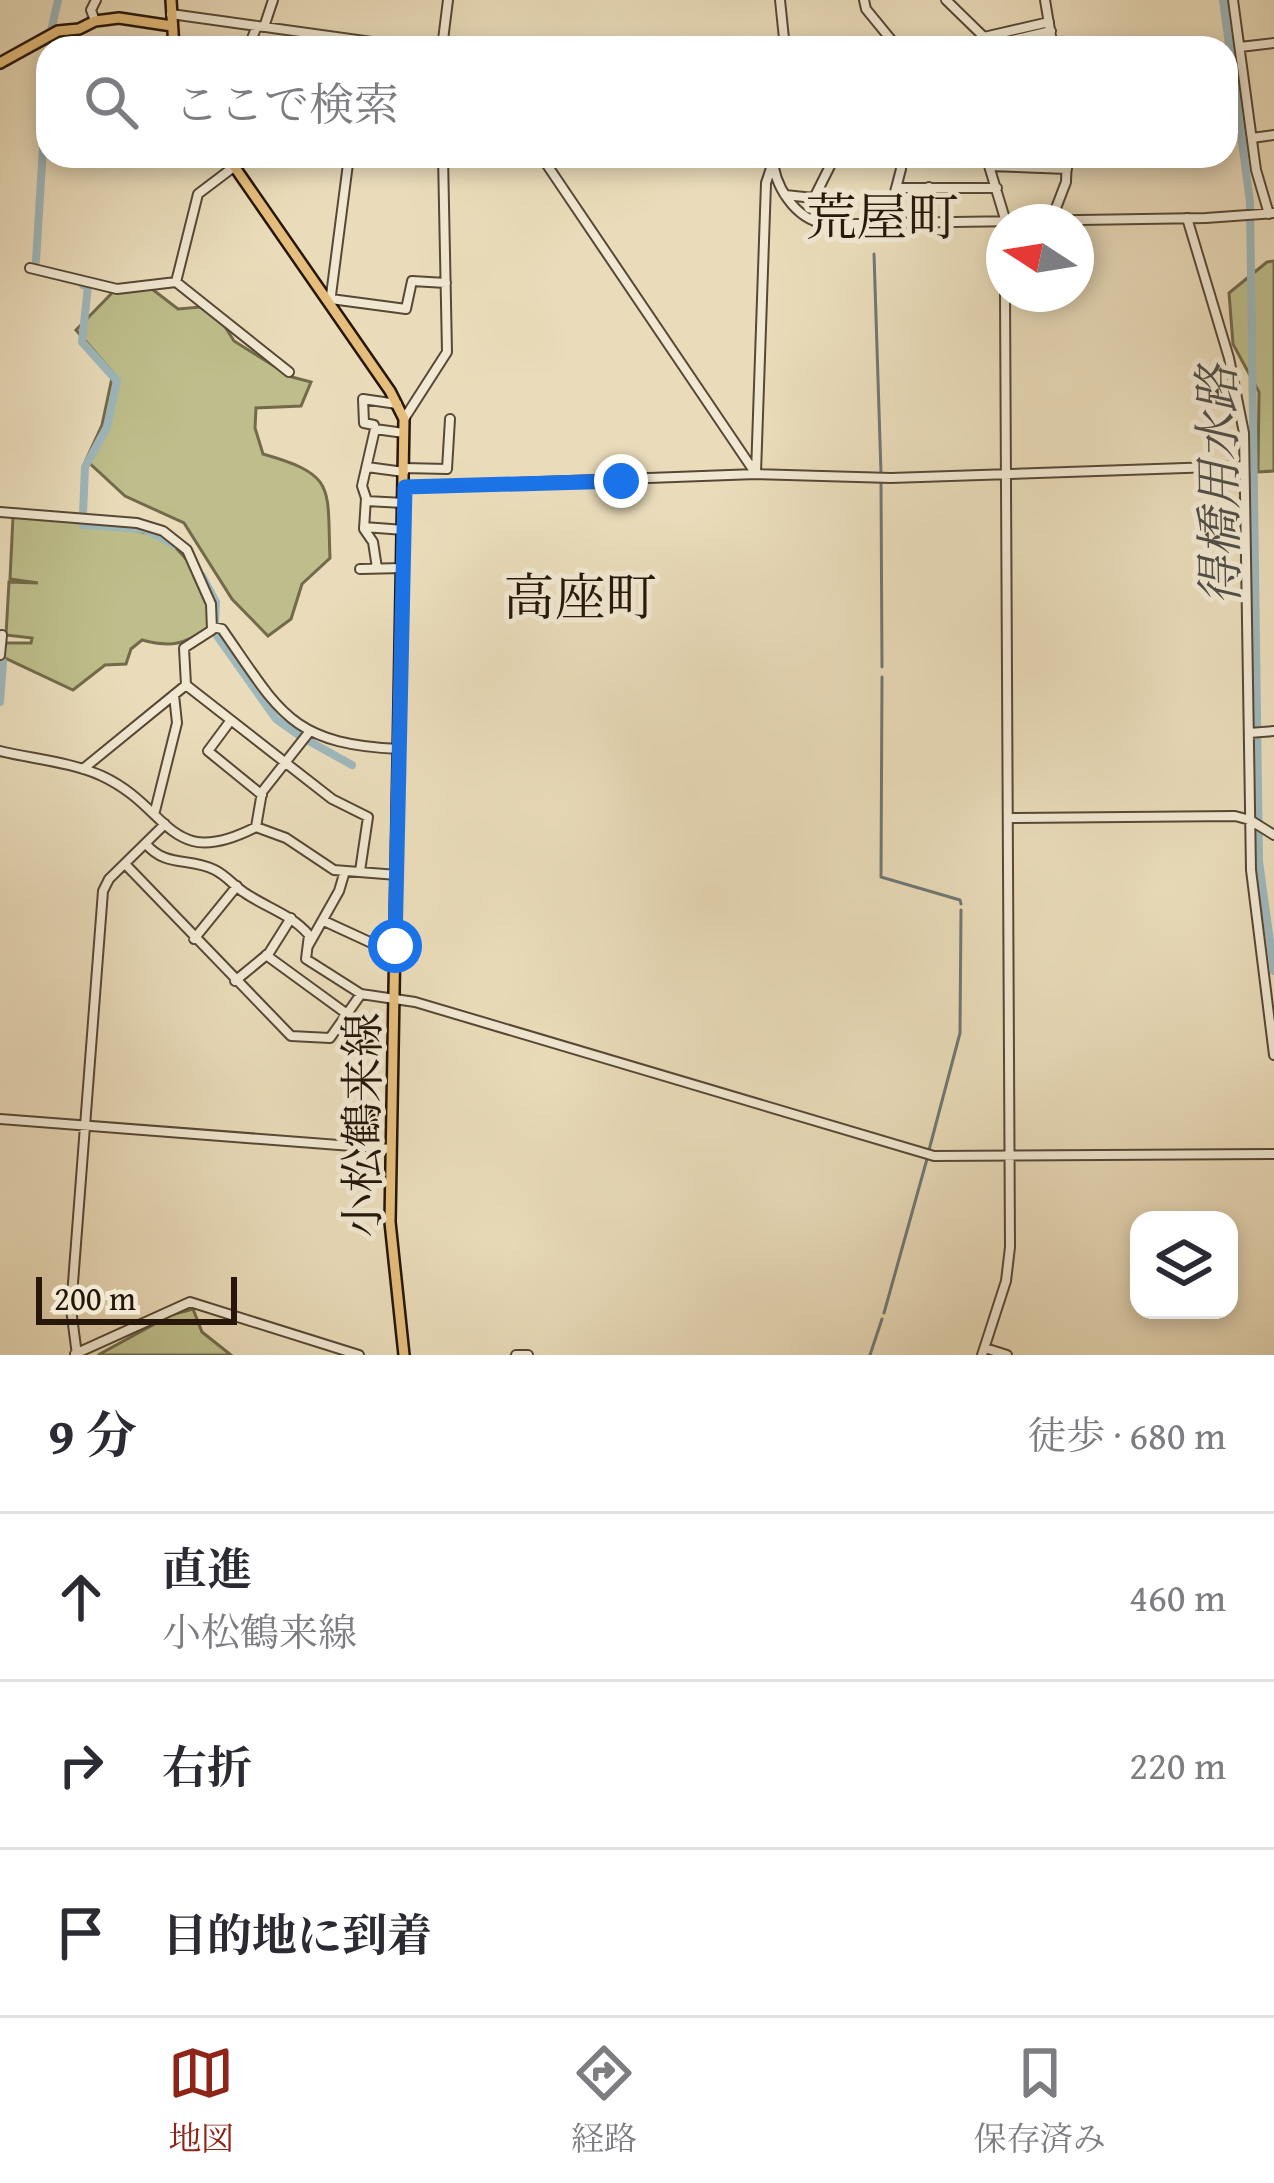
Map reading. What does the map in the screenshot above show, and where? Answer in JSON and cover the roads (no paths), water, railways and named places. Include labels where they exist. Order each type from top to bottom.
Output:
[{"type":"main road","points":[[171,0],[173,36]]},
{"type":"main road","points":[[49,36],[95,21],[171,20]]},
{"type":"main road","points":[[0,63],[36,43]]},
{"type":"main road","name":"小松鶴来線","points":[[236,168],[404,419],[390,1222],[404,1355]]},
{"type":"street","points":[[95,21],[92,10],[97,0]]},
{"type":"street","points":[[255,36],[273,0]]},
{"type":"street","points":[[444,36],[448,0]]},
{"type":"street","points":[[780,0],[783,36]]},
{"type":"street","points":[[864,0],[885,36]]},
{"type":"street","points":[[946,0],[983,36]]},
{"type":"street","points":[[1045,0],[1051,36]]},
{"type":"street","points":[[1094,220],[1267,214],[1233,0]]},
{"type":"street","points":[[171,20],[312,36]]},
{"type":"street","points":[[990,36],[1050,26]]},
{"type":"street","points":[[1017,36],[1050,26]]},
{"type":"street","points":[[1240,47],[1274,43]]},
{"type":"street","points":[[1252,138],[1274,135]]},
{"type":"street","points":[[176,282],[198,194],[232,168]]},
{"type":"street","points":[[347,168],[330,303],[406,309],[412,280],[446,284]]},
{"type":"street","points":[[404,419],[447,352],[443,168]]},
{"type":"street","points":[[549,168],[756,475]]},
{"type":"street","points":[[756,475],[766,183],[771,168]]},
{"type":"street","points":[[774,168],[775,182],[815,223],[986,221]]},
{"type":"street","points":[[815,223],[814,198],[830,168]]},
{"type":"street","points":[[887,223],[902,168]]},
{"type":"street","points":[[990,168],[1001,204]]},
{"type":"street","points":[[1056,204],[1067,169],[1057,168]]},
{"type":"street","points":[[929,187],[931,221]]},
{"type":"street","points":[[896,188],[997,188]]},
{"type":"street","points":[[785,195],[814,198]]},
{"type":"street","points":[[1187,218],[1229,358],[1244,433],[1254,732],[1251,870],[1274,1055]]},
{"type":"street","points":[[30,268],[117,289],[176,282],[289,372]]},
{"type":"street","points":[[1005,312],[1010,1262],[983,1351],[1007,1355]]},
{"type":"street","points":[[377,568],[373,542],[364,527],[362,486],[375,429],[364,423],[363,399],[398,404]]},
{"type":"street","points":[[367,467],[447,469],[450,418]]},
{"type":"street","points":[[375,429],[404,433]]},
{"type":"street","points":[[405,487],[1244,466]]},
{"type":"street","points":[[366,501],[404,503]]},
{"type":"street","points":[[0,512],[137,524],[163,531],[187,550],[211,604],[213,627]]},
{"type":"street","points":[[364,527],[404,530]]},
{"type":"street","points":[[360,569],[403,568]]},
{"type":"street","points":[[360,872],[368,818],[332,799],[187,685],[184,648],[213,627],[222,628],[274,702],[310,731],[340,744],[400,749]]},
{"type":"street","points":[[0,655],[2,635]]},
{"type":"street","points":[[83,769],[187,685]]},
{"type":"street","points":[[154,811],[177,724],[174,695]]},
{"type":"street","points":[[230,719],[208,751],[262,795]]},
{"type":"street","points":[[256,827],[262,795],[310,731]]},
{"type":"street","points":[[1254,732],[1274,731]]},
{"type":"street","points":[[0,752],[106,778],[154,811],[176,837],[203,844],[226,842],[256,827],[286,838],[334,870],[397,875]]},
{"type":"street","points":[[1009,818],[1235,817],[1274,835]]},
{"type":"street","points":[[164,824],[109,879],[103,891],[70,1309],[75,1355],[171,1308],[197,1302],[319,1346],[359,1355]]},
{"type":"street","points":[[146,844],[155,855],[175,863],[204,865],[291,918],[309,935],[306,959],[361,994],[394,998],[934,1156],[1274,1154]]},
{"type":"street","points":[[126,865],[291,1036],[331,1038],[361,994]]},
{"type":"street","points":[[308,947],[345,871]]},
{"type":"street","points":[[194,939],[237,886]]},
{"type":"street","points":[[235,981],[266,955],[291,918]]},
{"type":"street","points":[[324,921],[376,945],[395,946]]},
{"type":"street","points":[[266,955],[347,1014]]},
{"type":"street","points":[[0,1119],[392,1149]]},
{"type":"street","points":[[517,1355],[528,1355]]},
{"type":"waterway","points":[[51,31],[58,0]]},
{"type":"waterway","name":"得橋用水路","points":[[1223,0],[1228,36]]},
{"type":"waterway","name":"得橋用水路","points":[[1238,112],[1250,202],[1259,861],[1274,971]]},
{"type":"waterway","points":[[36,261],[42,168]]},
{"type":"waterway","points":[[874,254],[881,473]]},
{"type":"waterway","points":[[83,285],[88,286],[82,342],[117,381],[107,427],[85,467],[83,514]]},
{"type":"waterway","points":[[881,483],[882,667]]},
{"type":"waterway","points":[[83,525],[144,529],[175,545]]},
{"type":"waterway","points":[[202,576],[216,602],[215,624]]},
{"type":"waterway","points":[[215,633],[276,719],[300,736]]},
{"type":"waterway","points":[[0,702],[3,662]]},
{"type":"waterway","points":[[882,677],[881,877],[961,904]]},
{"type":"waterway","points":[[307,740],[352,765]]},
{"type":"waterway","points":[[929,1150],[960,1033],[961,910]]},
{"type":"waterway","points":[[884,1313],[927,1159]]},
{"type":"waterway","points":[[870,1355],[882,1319]]},
{"type":"district","name":"荒屋町","points":[[882,216]]},
{"type":"district","name":"高座町","points":[[580,596]]}]
